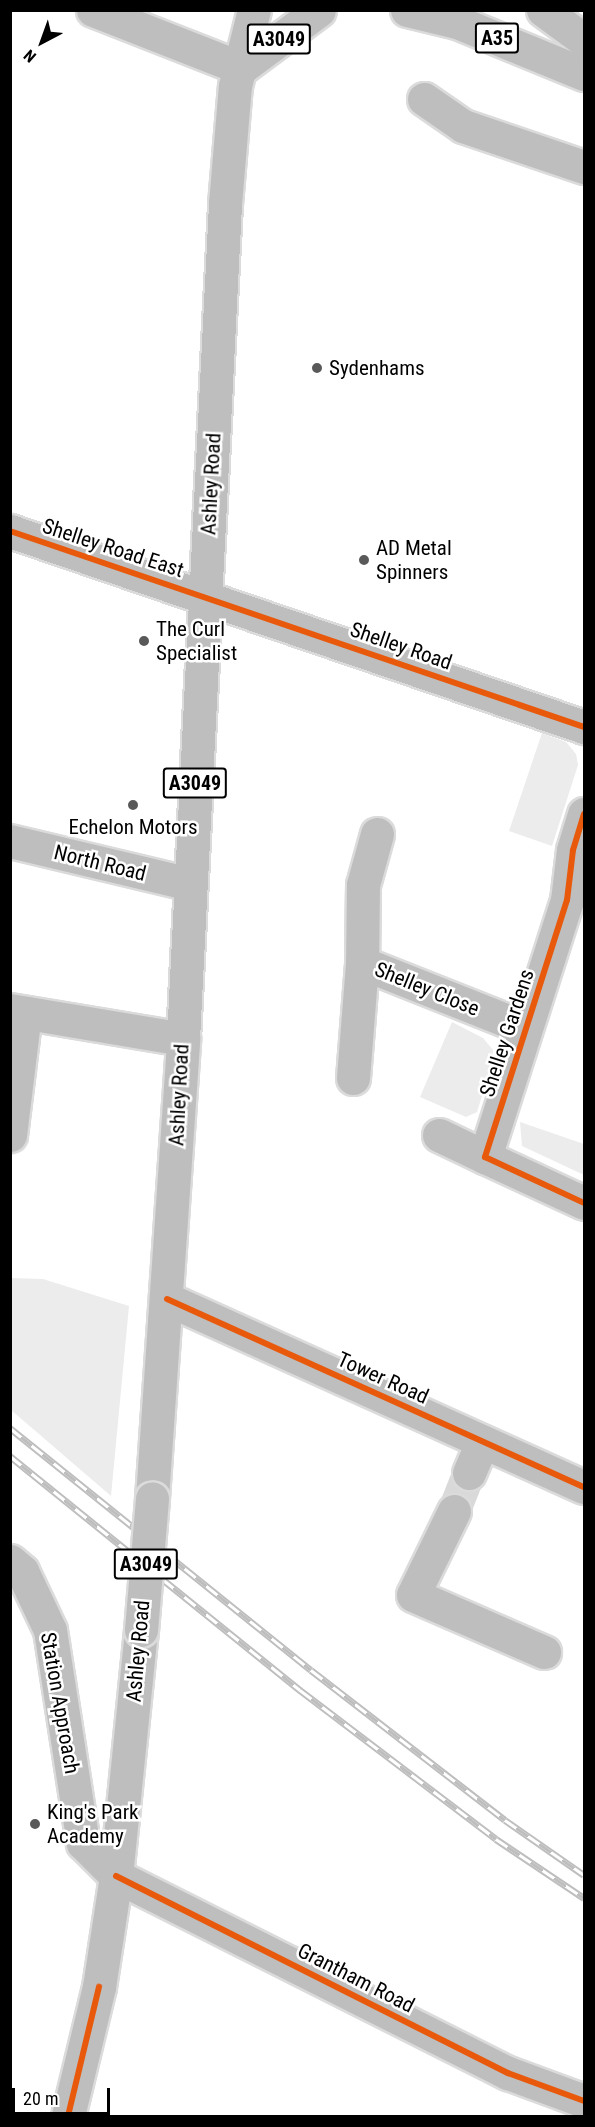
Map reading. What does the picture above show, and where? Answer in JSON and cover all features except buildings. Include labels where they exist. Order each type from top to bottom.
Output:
[{"type":"street","points":[[93,10],[241,68]]},
{"type":"street","name":"Ashley Road","points":[[68,2116],[99,1987],[116,1876],[141,1630],[168,1299],[225,204],[235,86],[254,10]]},
{"type":"street","name":"A3049","points":[[241,68],[319,10]]},
{"type":"street","name":"A35","points":[[407,10],[457,22],[585,74]]},
{"type":"street","name":"A35","points":[[543,10],[585,40]]},
{"type":"street","points":[[424,99],[463,126],[585,167]]},
{"type":"street","name":"Shelley Road East","points":[[10,531],[206,596]]},
{"type":"street","name":"Shelley Road","points":[[206,596],[585,726]]},
{"type":"street","name":"Shelley Gardens","points":[[485,1157],[567,900],[573,850],[585,814]]},
{"type":"street","name":"Shelley Close","points":[[353,1078],[362,963],[363,885],[377,834]]},
{"type":"street","name":"North Road","points":[[10,841],[190,884]]},
{"type":"street","name":"Shelley Close","points":[[362,963],[525,1028]]},
{"type":"street","points":[[10,1135],[18,1011],[183,1039]]},
{"type":"street","points":[[439,1136],[585,1203]]},
{"type":"street","name":"Tower Road","points":[[168,1299],[585,1487]]},
{"type":"street","points":[[469,1473],[482,1442]]},
{"type":"street","points":[[454,1510],[413,1595],[544,1652]]},
{"type":"street","name":"Station Approach","points":[[10,1561],[22,1571],[50,1630],[83,1843],[116,1876]]},
{"type":"street","name":"Grantham Road","points":[[116,1876],[508,2073],[585,2101]]},
{"type":"shaded area","points":[[542,733],[566,742],[576,754],[578,765],[552,846],[509,831]]},
{"type":"shaded area","points":[[452,1022],[483,1038],[493,1050],[493,1061],[477,1112],[466,1117],[420,1097]]},
{"type":"shaded area","points":[[520,1122],[584,1144],[584,1175],[522,1146]]},
{"type":"shaded area","points":[[11,1278],[43,1279],[129,1306],[111,1496],[11,1410]]},
{"type":"tunnel","points":[[454,1511],[469,1473]]},
{"type":"railway","points":[[10,1428],[311,1670],[505,1820],[584,1875]]},
{"type":"railway","points":[[10,1456],[300,1690],[496,1839],[584,1898]]},
{"type":"cycle path","points":[[10,531],[584,727]]},
{"type":"cycle path","points":[[584,814],[573,850],[567,900],[485,1157],[584,1203]]},
{"type":"cycle path","points":[[167,1299],[584,1487]]},
{"type":"cycle path","points":[[116,1876],[508,2073],[584,2101]]},
{"type":"cycle path","points":[[68,2116],[99,1987]]},
{"type":"place","name":"Sydenhams","points":[[317,368]]},
{"type":"place","name":"AD Metal Spinners","points":[[364,560]]},
{"type":"place","name":"The Curl Specialist","points":[[144,641]]},
{"type":"place","name":"Echelon Motors","points":[[133,805]]},
{"type":"place","name":"King's Park Academy","points":[[35,1824]]}]
